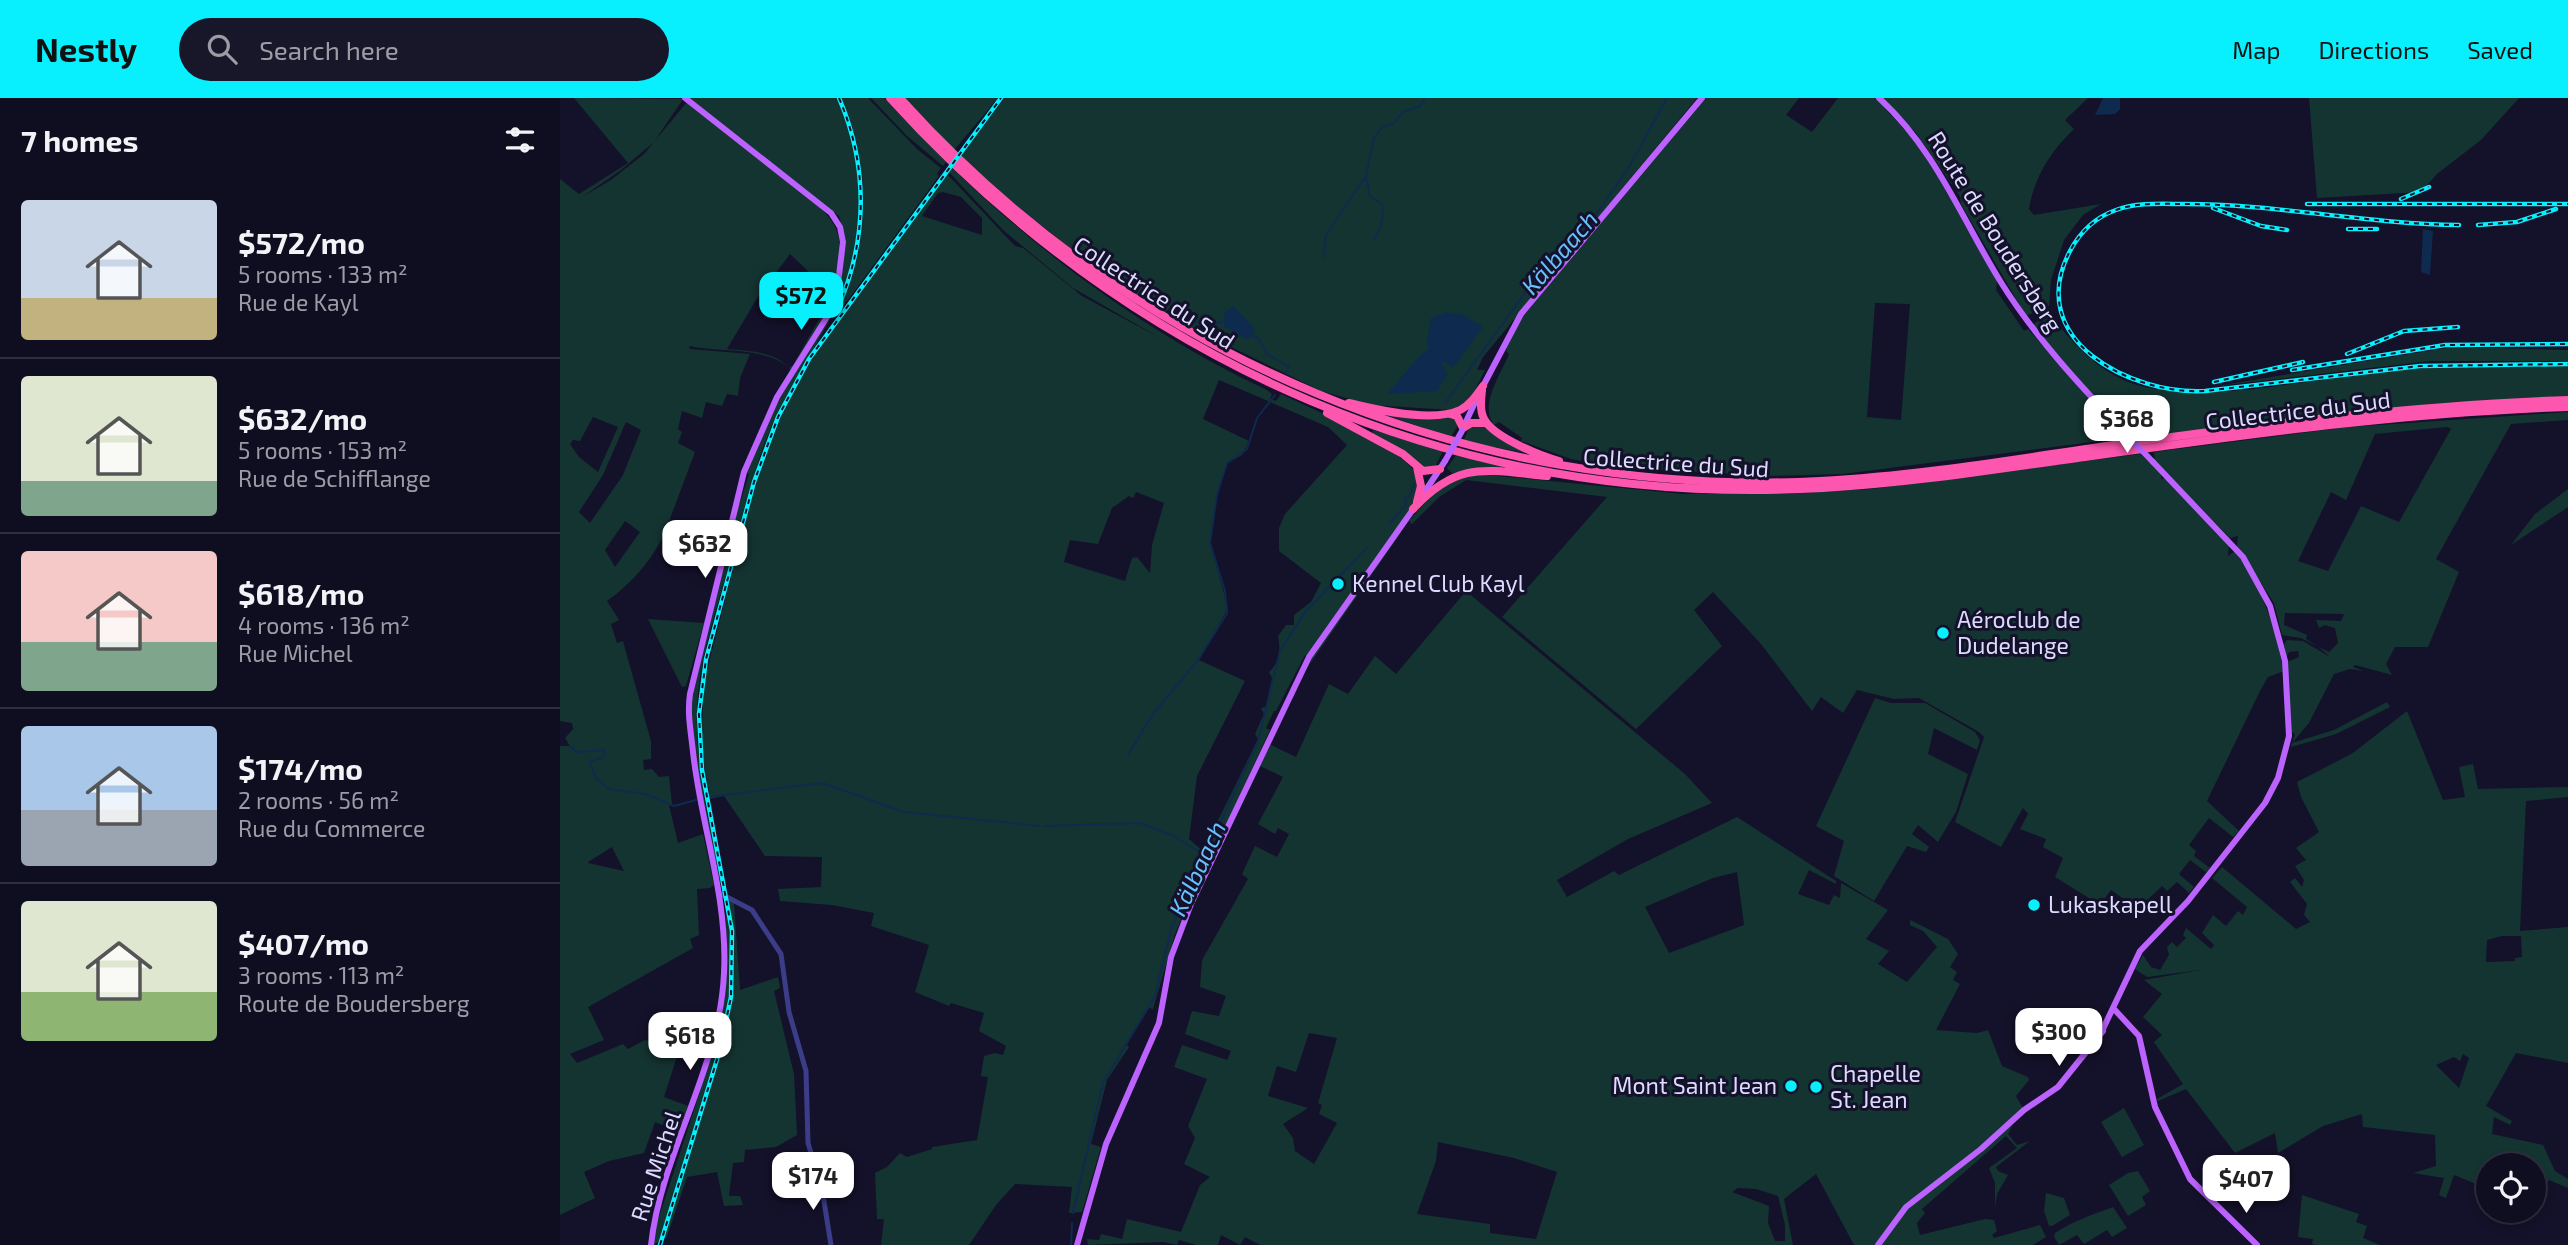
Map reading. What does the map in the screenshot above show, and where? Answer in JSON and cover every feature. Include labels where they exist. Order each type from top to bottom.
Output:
[{"type":"highway","name":"Collectrice du Sud","points":[[890,98],[974,185],[1030,234],[1084,275],[1210,354],[1293,395],[1430,443],[1502,462],[1683,488],[1822,488],[1945,476],[2337,425],[2568,407]]},
{"type":"highway","name":"Collectrice du Sud","points":[[900,98],[977,177],[1089,269],[1186,332],[1308,392],[1370,416],[1452,442],[1589,475],[1733,483],[1869,477],[2346,416],[2568,400]]},
{"type":"highway","points":[[1450,414],[1471,403],[1483,386]]},
{"type":"highway","points":[[1483,386],[1482,412],[1486,423]]},
{"type":"highway","points":[[1308,392],[1391,412],[1450,414],[1457,416],[1462,430],[1471,422],[1486,423],[1528,449],[1589,475]]},
{"type":"highway","points":[[1293,395],[1381,442],[1417,467],[1429,472],[1442,465],[1453,476]]},
{"type":"highway","points":[[1413,509],[1421,486],[1417,467]]},
{"type":"highway","points":[[1413,509],[1436,486],[1453,476],[1490,471],[1589,475]]},
{"type":"main road","name":"Rue Michel","points":[[651,1245],[659,1206],[702,1082],[721,1007],[725,942],[719,893],[695,776],[689,701],[739,487],[756,441],[835,299],[843,252],[840,227],[817,200],[685,98]]},
{"type":"main road","points":[[1077,1245],[1107,1144],[1159,1023],[1173,951],[1191,904],[1309,657],[1442,465],[1521,314],[1702,98]]},
{"type":"main road","name":"Route de Boudersberg","points":[[1879,98],[1918,139],[1940,171],[2000,281],[2056,359],[2243,557],[2270,606],[2281,640],[2290,726],[2278,778],[2251,822],[2188,901],[2133,961],[2115,1011]]},
{"type":"main road","points":[[1878,1245],[1906,1207],[2069,1077],[2102,1031],[2108,1015],[2115,1011],[2139,1036],[2151,1096],[2182,1167],[2258,1245]]},
{"type":"street","points":[[719,893],[752,910],[781,954],[789,1012],[804,1059],[808,1143],[831,1245]]},
{"type":"green space","points":[[574,98],[683,99],[654,141],[687,102],[812,199],[836,229],[840,245],[840,263],[836,289],[826,316],[791,370],[770,357],[743,352],[689,346],[690,349],[750,354],[740,378],[738,396],[727,394],[722,406],[706,402],[702,418],[682,411],[678,429],[682,432],[678,443],[695,452],[665,532],[721,544],[721,548],[663,537],[639,572],[607,601],[619,620],[611,624],[617,643],[623,641],[651,741],[651,759],[643,760],[644,770],[652,769],[659,777],[669,776],[672,804],[669,805],[678,843],[703,834],[714,885],[697,889],[699,935],[690,939],[693,948],[588,1007],[604,1040],[570,1054],[577,1063],[623,1044],[628,1049],[645,1040],[680,1047],[664,1097],[688,1106],[679,1132],[655,1122],[644,1153],[609,1161],[584,1172],[595,1198],[560,1215],[560,746],[570,746],[565,738],[573,729],[572,723],[560,721],[560,179],[579,194],[628,163]],"holes":[[[654,142],[644,154],[611,180],[582,197],[621,170]],[[790,254],[833,295],[789,368],[768,355],[727,349],[756,300]],[[593,417],[618,427],[598,472],[579,457],[570,444],[573,440],[580,441]],[[626,422],[641,430],[623,475],[590,523],[579,512],[603,475]],[[625,521],[640,532],[615,567],[605,550]],[[612,847],[624,871],[588,863]]]},
{"type":"green space","points":[[688,98],[836,98],[847,124],[858,179],[857,234],[844,288],[766,440],[702,665],[698,694],[698,751],[706,807],[724,891],[714,854],[711,854],[688,710],[735,502],[740,503],[749,474],[746,473],[782,392],[837,300],[846,241],[839,216]]},
{"type":"green space","points":[[841,98],[868,98],[918,150],[941,168],[937,174],[939,176],[837,315],[857,259],[863,218],[859,156],[855,136]]},
{"type":"green space","points":[[871,98],[884,98],[946,162],[943,166],[907,136]]},
{"type":"green space","points":[[905,98],[998,98],[954,150]]},
{"type":"green space","points":[[1005,98],[1697,98],[1483,357],[1477,370],[1485,370],[1470,400],[1451,410],[1371,405],[1321,391],[1186,325],[1187,320],[1168,310],[1163,313],[1110,277],[1033,219],[959,155]]},
{"type":"green space","points":[[1706,98],[1799,98],[1786,115],[1812,132],[1838,98],[1875,98],[1924,150],[1949,197],[1953,197],[1964,224],[1997,281],[1996,290],[2024,331],[2028,329],[2104,416],[2115,430],[2115,439],[1843,474],[1766,476],[1618,467],[1571,459],[1521,441],[1522,438],[1499,422],[1494,425],[1490,417],[1490,400],[1509,354],[1506,351],[1508,340],[1525,314]],"holes":[[[1875,303],[1910,304],[1901,420],[1867,417]]]},
{"type":"green space","points":[[1883,98],[2088,98],[2065,120],[2074,129],[2045,165],[2031,197],[2029,209],[2034,215],[2101,204],[2083,215],[2064,240],[2051,280],[2049,306],[2026,316],[1961,204],[1960,196],[1916,133]]},
{"type":"green space","points":[[2309,98],[2519,98],[2481,140],[2437,174],[2421,192],[2317,198]]},
{"type":"green space","points":[[951,167],[1061,263],[1140,319],[1181,345],[1267,390],[1272,394],[1270,399],[1276,401],[1281,394],[1378,443],[1411,467],[1417,477],[1415,499],[1397,532],[1400,534],[1305,671],[1309,657],[1305,655],[1274,711],[1266,728],[1270,730],[1201,878],[1198,877],[1174,937],[1153,1009],[1149,1008],[1126,1044],[1129,1047],[1107,1080],[1091,1144],[1101,1147],[1082,1212],[1069,1213],[1072,1187],[1015,1184],[996,1205],[969,1245],[881,1245],[884,1219],[877,1219],[875,1173],[887,1167],[900,1153],[907,1157],[932,1147],[977,1140],[988,1077],[981,1076],[984,1056],[995,1053],[1003,1055],[1006,1046],[979,1031],[984,1013],[951,1003],[949,1006],[915,992],[929,945],[871,926],[874,913],[832,905],[780,901],[778,889],[821,887],[822,857],[765,856],[724,796],[710,799],[701,747],[704,682],[759,469],[783,409],[811,359],[946,173],[1015,246],[1023,248],[1082,296],[1162,339],[1073,288],[1003,230],[948,171]],"holes":[[[938,193],[961,197],[982,218],[982,235],[922,216]],[[1219,380],[1328,427],[1347,445],[1285,514],[1279,528],[1279,551],[1321,583],[1311,602],[1294,615],[1294,625],[1286,625],[1278,636],[1278,656],[1269,672],[1272,678],[1266,707],[1261,708],[1264,714],[1255,734],[1258,739],[1203,851],[1189,839],[1197,776],[1245,681],[1199,660],[1228,608],[1210,543],[1217,494],[1227,463],[1242,455],[1249,441],[1203,419]],[[1136,492],[1164,503],[1152,545],[1150,573],[1137,557],[1132,558],[1125,581],[1064,562],[1070,540],[1098,544],[1112,508],[1129,496],[1133,498]]]},
{"type":"green space","points":[[2048,312],[2074,343],[2104,369],[2128,382],[2155,389],[2218,392],[2405,370],[2475,366],[2568,366],[2568,396],[2383,408],[2135,438],[2072,374],[2033,325]]},
{"type":"green space","points":[[2452,347],[2568,350],[2568,361],[2430,361],[2217,386]]},
{"type":"green space","points":[[1377,412],[1444,416],[1457,420],[1457,427],[1451,437]]},
{"type":"green space","points":[[2568,412],[2568,420],[2511,424],[2436,559],[2459,572],[2428,647],[2395,647],[2386,664],[2392,675],[2355,665],[2353,667],[2364,671],[2350,669],[2334,674],[2309,723],[2292,743],[2295,734],[2291,731],[2287,662],[2299,657],[2298,651],[2289,652],[2286,658],[2284,644],[2287,640],[2303,641],[2330,657],[2319,647],[2329,652],[2338,643],[2335,628],[2325,625],[2319,628],[2316,620],[2341,621],[2344,614],[2285,613],[2284,625],[2307,635],[2306,639],[2317,646],[2301,638],[2282,635],[2274,603],[2237,546],[2238,536],[2230,538],[2155,461],[2154,452],[2349,427]],"holes":[[[2447,427],[2451,429],[2399,522],[2361,506],[2328,571],[2298,561],[2331,492],[2346,500],[2375,434]]]},
{"type":"green space","points":[[1482,424],[1537,455],[1463,441],[1470,427]]},
{"type":"green space","points":[[1373,430],[1443,451],[1436,465],[1427,469],[1372,434]]},
{"type":"green space","points":[[2140,454],[2161,474],[2161,479],[2165,478],[2229,545],[2228,556],[2235,551],[2245,565],[2266,607],[2284,671],[2268,677],[2207,801],[2239,831],[2233,837],[2209,818],[2189,845],[2196,851],[2194,856],[2210,868],[2206,872],[2190,860],[2179,874],[2194,887],[2189,893],[2177,882],[2167,891],[2162,886],[2138,909],[2111,890],[2100,905],[2055,877],[2063,858],[2043,847],[2046,839],[2020,829],[2028,814],[2023,808],[2001,847],[1955,822],[1984,737],[1979,732],[1919,698],[1894,699],[1857,690],[1843,713],[1821,697],[1812,711],[1761,644],[1713,592],[1694,610],[1722,646],[1636,729],[1502,617],[1607,497],[1466,480],[1439,497],[1412,524],[1409,521],[1442,484],[1478,474],[1683,494],[1785,494],[1871,489]]},
{"type":"green space","points":[[1456,455],[1502,466],[1502,469],[1452,473],[1447,468]]},
{"type":"green space","points":[[2568,489],[2568,507],[2511,545],[2535,514]]},
{"type":"green space","points":[[1466,591],[1685,774],[1712,803],[1628,839],[1557,880],[1567,897],[1614,871],[1619,875],[1737,817],[1836,881],[1836,884],[1809,870],[1798,894],[1829,905],[1834,895],[1840,898],[1841,883],[1888,910],[1866,939],[1889,951],[1878,964],[1907,982],[1937,947],[1923,931],[1910,925],[1910,920],[1948,939],[1958,954],[1950,967],[1957,972],[1953,980],[1960,984],[1936,1030],[1977,1033],[1988,1030],[2002,1066],[2028,1077],[2029,1080],[2016,1096],[2024,1110],[2017,1116],[2008,1134],[2017,1145],[2030,1141],[1996,1167],[1998,1171],[2008,1175],[1997,1194],[1995,1207],[1995,1183],[1989,1168],[2017,1148],[2006,1136],[1922,1209],[1925,1213],[1917,1223],[1920,1235],[1985,1219],[1994,1220],[1997,1231],[1992,1235],[1994,1238],[2040,1225],[2046,1237],[2033,1245],[1854,1245],[1816,1174],[1784,1199],[1793,1245],[1260,1245],[1245,1237],[1240,1245],[1221,1235],[1218,1245],[1196,1245],[1179,1240],[1177,1245],[1163,1242],[1088,1245],[1087,1239],[1099,1240],[1101,1234],[1122,1239],[1127,1219],[1181,1232],[1200,1185],[1210,1177],[1184,1164],[1195,1138],[1188,1126],[1207,1079],[1174,1067],[1182,1045],[1227,1060],[1231,1051],[1185,1034],[1192,1011],[1219,1016],[1226,996],[1200,987],[1202,960],[1248,879],[1242,874],[1255,846],[1277,857],[1289,834],[1278,828],[1275,834],[1258,824],[1283,777],[1260,766],[1271,745],[1296,757],[1329,684],[1348,694],[1375,656],[1396,674]],"holes":[[[1737,872],[1744,925],[1669,953],[1645,907],[1713,878]],[[1309,1033],[1337,1038],[1318,1103],[1322,1105],[1319,1114],[1337,1123],[1314,1164],[1295,1151],[1293,1138],[1283,1124],[1308,1108],[1268,1096],[1277,1066],[1296,1072]],[[1438,1142],[1514,1158],[1557,1172],[1536,1239],[1490,1233],[1490,1224],[1417,1214],[1436,1161]],[[1738,1188],[1756,1189],[1778,1196],[1785,1225],[1785,1241],[1775,1241],[1768,1223],[1769,1206],[1732,1192]]]},
{"type":"green space","points":[[648,619],[704,623],[686,686],[682,687]]},
{"type":"green space","points":[[1875,698],[1891,703],[1925,703],[1975,732],[1980,740],[1977,750],[1934,728],[1928,754],[1968,774],[1956,812],[1938,842],[1918,825],[1912,834],[1929,847],[1926,852],[1907,846],[1874,901],[1834,876],[1844,841],[1816,826]]},
{"type":"green space","points":[[2387,702],[2390,707],[2336,734],[2291,747],[2282,774],[2292,743],[2334,730]]},
{"type":"green space","points":[[2407,711],[2443,800],[2465,797],[2459,767],[2473,764],[2478,789],[2568,787],[2568,797],[2526,801],[2520,931],[2568,927],[2568,1063],[2516,1053],[2486,1106],[2512,1121],[2510,1125],[2494,1117],[2492,1134],[2543,1145],[2555,1171],[2568,1179],[2568,1188],[2549,1180],[2546,1184],[2546,1153],[2476,1153],[2476,1184],[2454,1175],[2446,1198],[2439,1195],[2444,1178],[2413,1173],[2436,1166],[2435,1135],[2363,1127],[2362,1114],[2323,1126],[2278,1153],[2275,1133],[2235,1153],[2186,1089],[2158,1101],[2157,1099],[2183,1084],[2154,1042],[2162,1035],[2143,1017],[2162,994],[2144,980],[2200,970],[2147,977],[2135,969],[2143,955],[2151,967],[2160,970],[2169,955],[2167,947],[2172,942],[2177,947],[2186,938],[2183,935],[2186,928],[2211,949],[2214,945],[2202,933],[2213,915],[2226,926],[2238,911],[2243,915],[2247,907],[2212,878],[2222,867],[2296,929],[2310,922],[2304,915],[2307,904],[2290,882],[2295,878],[2302,887],[2304,880],[2295,866],[2306,860],[2296,848],[2319,832],[2301,797],[2297,782],[2353,753]],"holes":[[[2502,936],[2521,936],[2522,957],[2515,958],[2515,961],[2486,962],[2487,940]],[[2463,1054],[2469,1058],[2459,1088],[2436,1065],[2454,1057],[2460,1061]]]},
{"type":"green space","points":[[725,898],[734,903],[740,990],[778,977],[780,988],[774,991],[794,1074],[797,1135],[776,1147],[745,1150],[744,1162],[733,1163],[729,1196],[740,1196],[743,1205],[724,1206],[717,1172],[687,1177],[667,1237],[653,1245],[655,1229],[699,1095],[721,1013],[727,945]]},
{"type":"green space","points":[[2124,1108],[2144,1145],[2122,1157],[2101,1122]]},
{"type":"green space","points":[[2138,1171],[2150,1191],[2142,1197],[2146,1205],[2128,1216],[2109,1185],[2128,1173]]},
{"type":"green space","points":[[2046,1193],[2064,1198],[2070,1215],[2052,1226],[2049,1226],[2044,1211]]},
{"type":"green space","points":[[2302,1195],[2359,1214],[2356,1222],[2367,1226],[2363,1238],[2380,1245],[2316,1245],[2312,1244],[2313,1239],[2298,1237]]},
{"type":"green space","points":[[2113,1207],[2127,1228],[2112,1237],[2107,1230],[2084,1244],[2077,1235],[2059,1245],[2054,1237],[2055,1233],[2070,1225]]},
{"type":"water","points":[[2103,98],[2120,98],[2120,109],[2115,114],[2095,115]]},
{"type":"water","points":[[2423,229],[2433,231],[2430,275],[2421,272]]},
{"type":"water","points":[[1233,306],[1255,329],[1251,337],[1246,339],[1224,326],[1224,313]]},
{"type":"water","points":[[1446,312],[1464,315],[1483,327],[1453,368],[1444,361],[1442,365],[1448,373],[1437,391],[1387,394],[1421,354],[1429,349],[1427,341],[1431,318]]},
{"type":"waterway","points":[[1323,257],[1326,235],[1366,176],[1374,138],[1382,127],[1393,124],[1403,112],[1420,106],[1425,98]]},
{"type":"waterway","name":"Kälbaach","points":[[1445,403],[1525,293],[1586,228],[1628,169],[1667,98]]},
{"type":"waterway","points":[[1366,177],[1370,196],[1382,204],[1383,208],[1380,228],[1373,240]]},
{"type":"waterway","points":[[1195,322],[1210,325],[1222,322]]},
{"type":"waterway","points":[[1253,336],[1259,339],[1267,354],[1289,367],[1286,372]]},
{"type":"waterway","points":[[1128,755],[1153,714],[1198,660],[1227,613],[1225,591],[1210,543],[1217,494],[1227,463],[1247,449],[1257,418],[1275,395]]},
{"type":"waterway","name":"Kälbaach","points":[[1389,524],[1406,505],[1405,498],[1409,497],[1414,484]]},
{"type":"waterway","name":"Kälbaach","points":[[1073,1213],[1103,1083],[1155,996],[1171,929],[1258,741],[1280,651],[1305,612],[1367,548]]},
{"type":"waterway","points":[[570,746],[577,752],[605,750],[603,757],[589,762],[597,779],[609,789],[646,794],[674,806],[696,800]]},
{"type":"waterway","points":[[709,797],[822,783],[904,812],[1039,826]]},
{"type":"waterway","points":[[1043,826],[1140,823],[1174,836],[1204,855]]},
{"type":"waterway","name":"Kälbaach","points":[[1071,1245],[1072,1223]]},
{"type":"railway","points":[[839,98],[855,149],[861,202],[855,254],[839,305]]},
{"type":"railway","points":[[660,1245],[719,1053],[731,997],[732,931],[702,770],[699,714],[706,659],[754,482],[778,417],[809,359],[1001,98]]},
{"type":"railway","points":[[2401,199],[2429,187]]},
{"type":"railway","points":[[2459,225],[2219,205],[2150,204],[2124,207],[2095,221],[2074,244],[2059,283],[2061,311],[2073,335],[2092,356],[2117,372],[2176,390],[2205,391],[2420,366],[2568,364]]},
{"type":"railway","points":[[2307,204],[2568,204]]},
{"type":"railway","points":[[2213,208],[2261,226],[2287,230]]},
{"type":"railway","points":[[2478,225],[2517,222],[2556,209]]},
{"type":"railway","points":[[2348,229],[2377,229]]},
{"type":"railway","points":[[2347,354],[2404,331],[2458,327]]},
{"type":"railway","points":[[2292,370],[2445,345],[2568,344]]},
{"type":"railway","points":[[2214,382],[2303,362]]},
{"type":"place","name":"Kennel Club Kayl","points":[[1338,584]]},
{"type":"place","name":"Aéroclub de Dudelange","points":[[1943,633]]},
{"type":"place","name":"Lukaskapell","points":[[2034,905]]},
{"type":"place","name":"Mont Saint Jean","points":[[1791,1086]]},
{"type":"place","name":"Chapelle St. Jean","points":[[1816,1087]]}]
